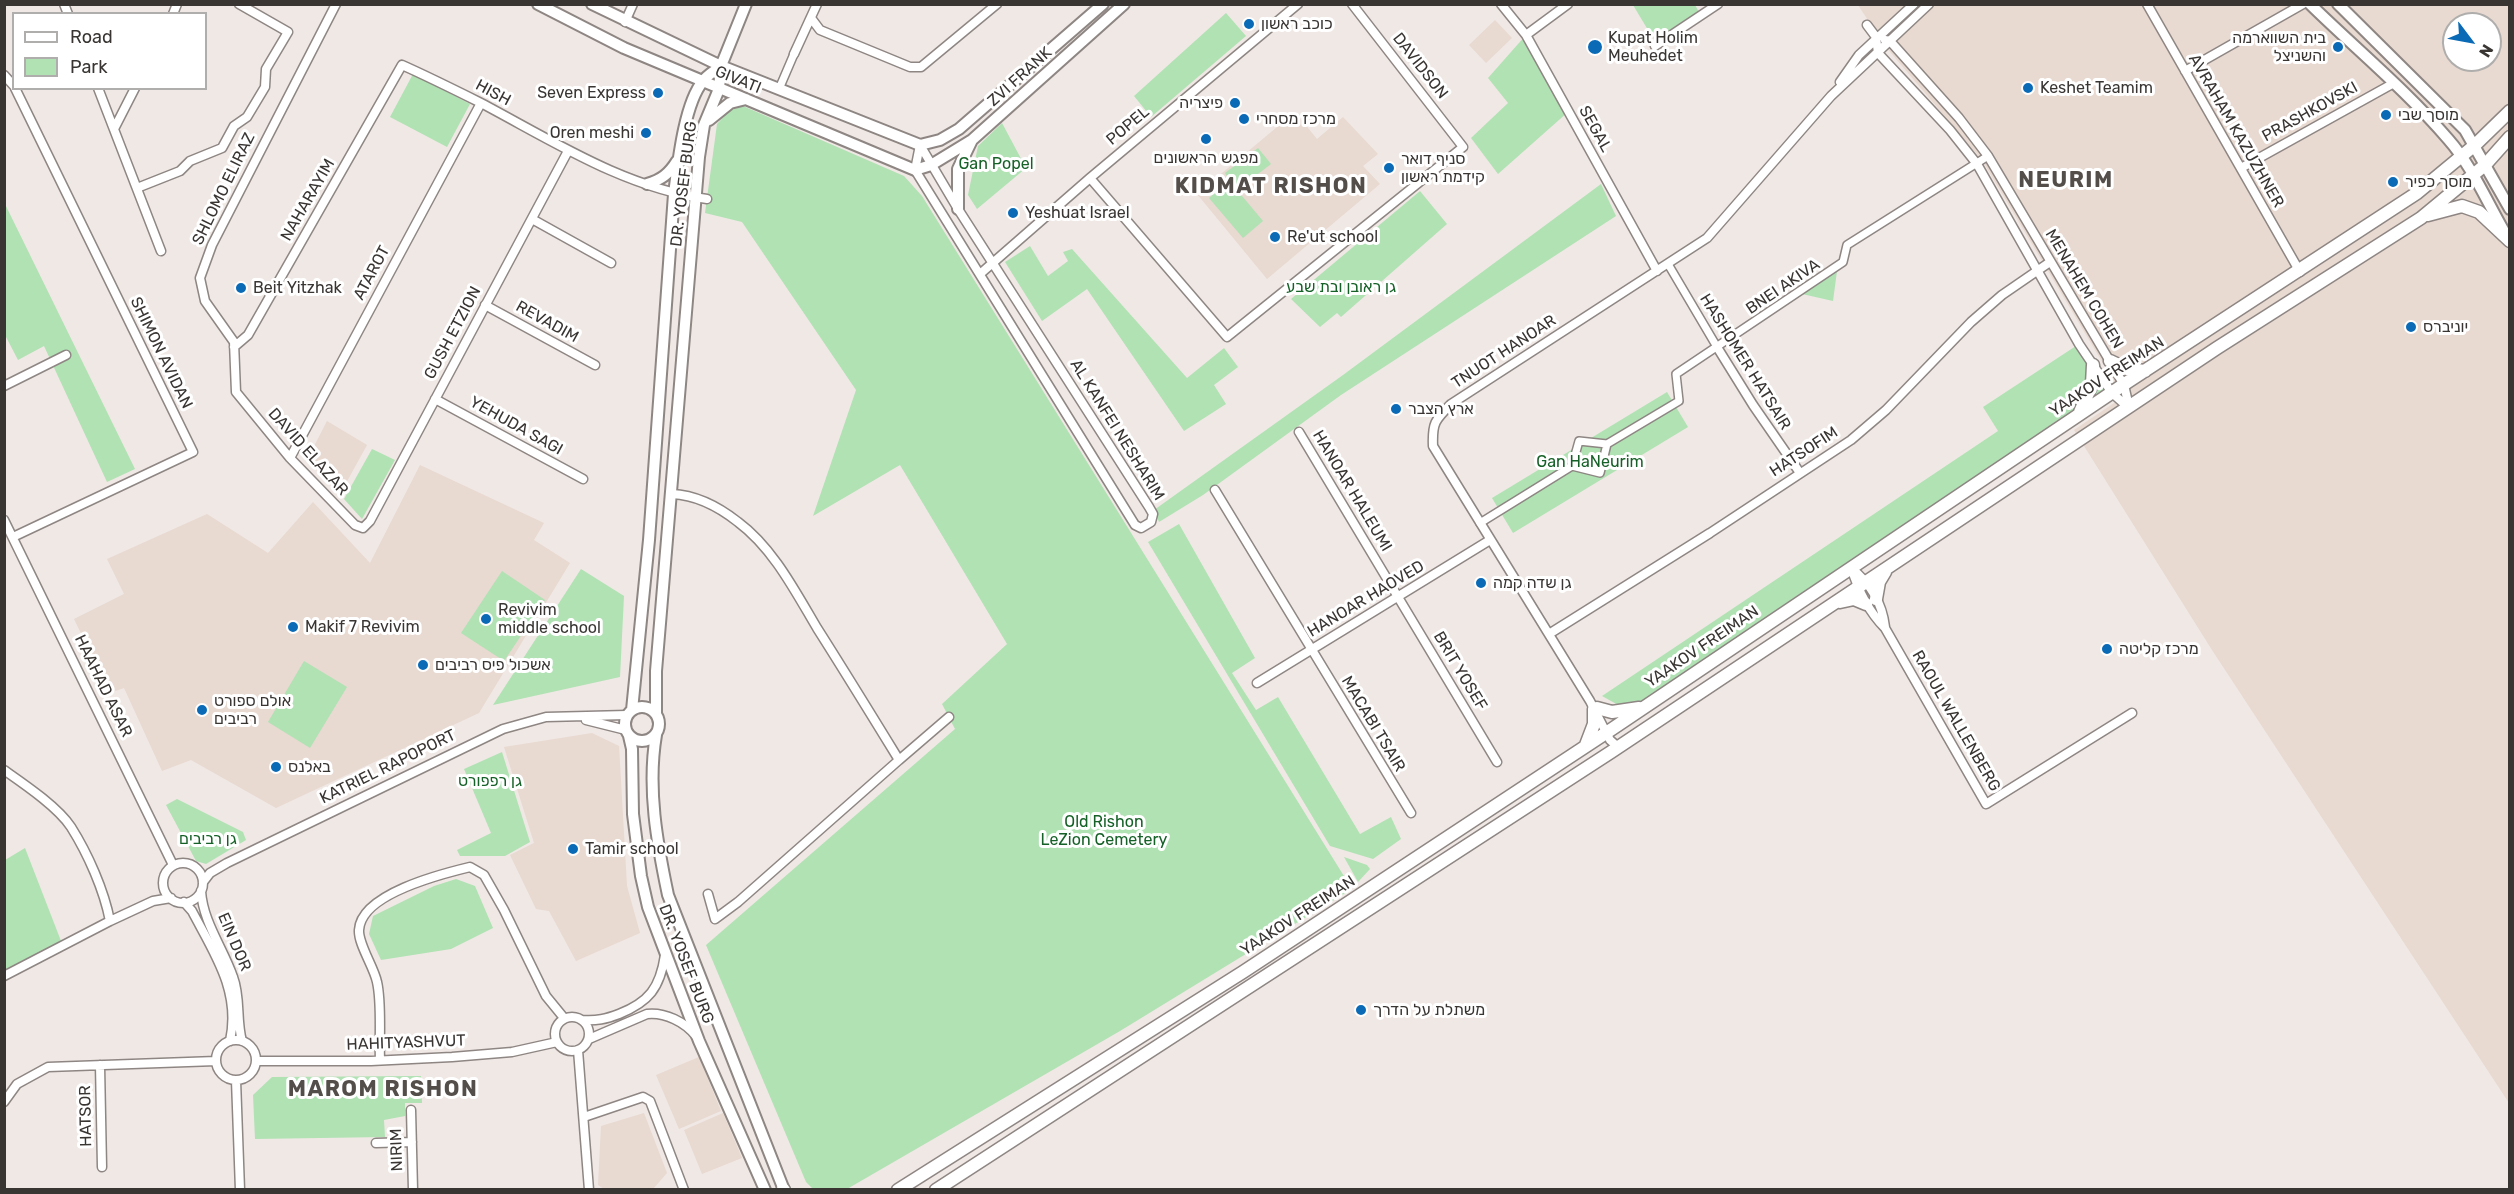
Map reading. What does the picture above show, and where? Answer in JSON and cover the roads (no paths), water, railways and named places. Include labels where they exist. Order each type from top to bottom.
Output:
[{"type":"main road","name":"YAAKOV FREIMAN","points":[[898,1190],[1244,972],[1584,748],[2145,371],[2300,272],[2417,193],[2462,157],[2510,111]]},
{"type":"main road","name":"YAAKOV FREIMAN","points":[[936,1190],[1618,747],[2319,280],[2421,218],[2485,165],[2510,137]]},
{"type":"main road","points":[[2421,218],[2462,206],[2480,212],[2510,241]]},
{"type":"main road","points":[[2110,361],[2127,369],[2145,371]]},
{"type":"main road","points":[[2079,415],[2089,394],[2093,365]]},
{"type":"main road","points":[[1835,603],[1851,599],[1871,601],[1887,568]]},
{"type":"main road","points":[[1584,748],[1592,733],[1595,716],[1593,706],[1612,712],[1643,707]]},
{"type":"street","points":[[136,188],[180,171],[190,161],[222,148],[234,126],[247,117],[265,87],[266,69],[288,32],[239,4]]},
{"type":"street","name":"SHLOMO ELIRAZ","points":[[236,392],[234,347],[229,333],[205,301],[200,278],[212,245],[336,4]]},
{"type":"street","name":"GIVATI","points":[[538,4],[615,44],[915,170]]},
{"type":"street","name":"GIVATI","points":[[592,4],[625,22],[721,66],[920,145]]},
{"type":"street","points":[[625,22],[633,4]]},
{"type":"street","points":[[721,66],[746,4]]},
{"type":"street","points":[[779,89],[817,4]]},
{"type":"street","points":[[811,18],[820,30],[910,67],[921,67],[997,4]]},
{"type":"street","name":"ZVI FRANK","points":[[920,145],[940,140],[959,129],[1103,4]]},
{"type":"street","name":"ZVI FRANK","points":[[931,165],[972,140],[1124,4]]},
{"type":"street","name":"POPEL","points":[[980,273],[1298,4]]},
{"type":"street","name":"DAVIDSON","points":[[1090,178],[1227,337],[1463,147],[1352,4]]},
{"type":"street","name":"SEGAL","points":[[1501,4],[1526,35],[1657,271]]},
{"type":"street","points":[[1526,35],[1568,4]]},
{"type":"street","points":[[1656,46],[1718,4]]},
{"type":"street","name":"TNUOT HANOAR","points":[[1832,96],[1859,55],[1914,4]]},
{"type":"street","name":"TNUOT HANOAR","points":[[1618,747],[1433,446],[1432,432],[1435,420],[1452,404],[1707,238],[1832,96],[1929,4]]},
{"type":"street","name":"AVRAHAM KAZUZHNER","points":[[2147,4],[2300,272]]},
{"type":"street","points":[[2185,71],[2304,4]]},
{"type":"street","points":[[2310,4],[2394,83],[2448,139],[2462,157],[2510,241]]},
{"type":"street","points":[[2337,4],[2465,130],[2510,209]]},
{"type":"street","points":[[1867,25],[1876,37],[1878,53]]},
{"type":"street","points":[[1876,37],[1890,41]]},
{"type":"street","name":"MENAHEM COHEN","points":[[1890,41],[1959,118],[1988,156],[2124,385],[2129,408]]},
{"type":"street","name":"MENAHEM COHEN","points":[[1878,53],[1950,130],[1977,164],[2037,273],[2093,365],[2112,393],[2129,408]]},
{"type":"street","name":"NAHARAYIM","points":[[234,347],[248,335],[402,64]]},
{"type":"street","name":"HISH","points":[[402,64],[481,103],[568,151],[674,194],[708,199]]},
{"type":"street","name":"DR. YOSEF BURG","points":[[629,712],[636,681],[644,571],[649,540],[674,194],[688,113],[702,82],[721,66]]},
{"type":"street","name":"DR. YOSEF BURG","points":[[656,714],[656,671],[672,494],[694,197],[704,124],[719,88],[721,66]]},
{"type":"street","name":"PRASHKOVSKI","points":[[2241,168],[2394,83]]},
{"type":"street","name":"SHIMON AVIDAN","points":[[13,537],[193,452],[15,90]]},
{"type":"street","points":[[99,90],[161,251]]},
{"type":"street","points":[[114,129],[134,90]]},
{"type":"street","points":[[704,124],[730,103],[746,99]]},
{"type":"street","name":"ATAROT","points":[[290,458],[481,103]]},
{"type":"street","points":[[958,208],[958,169],[972,140]]},
{"type":"street","points":[[920,145],[915,170],[931,165]]},
{"type":"street","name":"AL KANFEI NESHARIM","points":[[915,170],[1136,525],[1141,528],[1151,522],[1153,514],[1149,507],[992,263],[920,145]]},
{"type":"street","name":"GUSH ETZION","points":[[363,528],[370,521],[568,151]]},
{"type":"street","name":"BNEI AKIVA","points":[[1607,444],[1678,401],[1676,374],[1843,262],[1847,245],[1988,156]]},
{"type":"street","points":[[647,184],[667,175],[679,159]]},
{"type":"street","points":[[532,219],[611,263]]},
{"type":"street","name":"HATSOFIM","points":[[1548,634],[1710,533],[1864,428],[1930,367],[1976,318],[2002,295],[2050,262]]},
{"type":"street","name":"HASHOMER HATSAIR","points":[[1668,264],[1717,347],[1800,473]]},
{"type":"street","name":"REVADIM","points":[[485,305],[595,365]]},
{"type":"street","points":[[4,386],[66,355]]},
{"type":"street","name":"DAVID ELAZAR","points":[[236,392],[290,458],[355,525],[363,528]]},
{"type":"street","name":"YEHUDA SAGI","points":[[435,399],[583,479]]},
{"type":"street","name":"HANOAR HALEUMI","points":[[1299,432],[1397,597]]},
{"type":"street","points":[[1480,523],[1572,466],[1579,441],[1607,444],[1600,473],[1572,466]]},
{"type":"street","name":"MACABI TSAIR","points":[[1215,490],[1410,813]]},
{"type":"street","points":[[672,494],[689,495],[711,505],[739,522],[764,547],[793,589],[899,760]]},
{"type":"street","name":"HAAHAD ASAR","points":[[4,520],[173,865]]},
{"type":"street","name":"HANOAR HAOVED","points":[[1257,683],[1490,540]]},
{"type":"street","name":"RAOUL WALLENBERG","points":[[1851,567],[1871,601],[1876,619],[1885,628],[1986,804],[2132,713]]},
{"type":"street","name":"BRIT YOSEF","points":[[1397,597],[1497,762]]},
{"type":"street","points":[[642,707],[656,714],[659,724],[656,735],[642,742],[627,733],[629,712],[642,707]]},
{"type":"street","name":"KATRIEL RAPOPORT","points":[[199,870],[219,868],[458,748],[502,729],[546,717],[577,718],[629,712]]},
{"type":"street","points":[[708,894],[715,919],[738,902],[949,717]]},
{"type":"street","name":"KATRIEL RAPOPORT","points":[[577,718],[627,733]]},
{"type":"street","name":"DR. YOSEF BURG","points":[[627,733],[632,749],[633,814],[641,876],[648,907],[699,1041],[765,1190]]},
{"type":"street","name":"DR. YOSEF BURG","points":[[656,735],[652,785],[668,895],[784,1189]]},
{"type":"street","points":[[4,770],[31,788],[70,826],[105,897],[110,921]]},
{"type":"street","points":[[4,976],[110,921],[159,899],[171,898],[184,902],[194,899],[202,887],[199,870],[184,862],[173,865],[164,877],[164,887],[171,898]]},
{"type":"street","points":[[380,1060],[378,983],[359,931],[363,914],[381,899],[433,877],[470,867],[484,875],[504,910],[546,996],[564,1018]]},
{"type":"street","name":"KATRIEL RAPOPORT","points":[[202,887],[219,868]]},
{"type":"street","points":[[140,907],[164,887]]},
{"type":"street","name":"EIN DOR","points":[[202,887],[202,906],[234,977],[238,993],[239,1030],[242,1041]]},
{"type":"street","name":"EIN DOR","points":[[184,902],[192,911],[222,970],[231,994],[233,1024],[230,1041]]},
{"type":"street","points":[[665,955],[663,971],[647,999],[640,1005],[602,1021],[564,1018],[555,1031],[557,1042],[568,1051],[578,1050],[589,1039],[647,1014],[656,1013],[679,1021],[699,1041]]},
{"type":"street","points":[[582,1020],[589,1028],[589,1039]]},
{"type":"street","points":[[230,1041],[242,1041],[252,1049],[256,1061],[252,1072],[242,1079],[225,1077],[220,1073],[216,1061],[219,1049],[230,1041]]},
{"type":"street","name":"HAHITYASHVUT","points":[[256,1061],[380,1060],[512,1052],[557,1042]]},
{"type":"street","points":[[578,1050],[589,1190]]},
{"type":"street","points":[[4,1102],[17,1084],[48,1067],[216,1061]]},
{"type":"street","name":"HATSOR","points":[[100,1065],[102,1167]]},
{"type":"street","points":[[236,1080],[240,1190]]},
{"type":"street","points":[[584,1117],[643,1097],[650,1101],[684,1190]]},
{"type":"street","name":"NIRIM","points":[[411,1110],[413,1190]]},
{"type":"street","points":[[376,1143],[412,1142]]},
{"type":"place","name":"כוכב ראשון","points":[[1249,24]]},
{"type":"place","name":"Kupat Holim Meuhedet","points":[[1595,47]]},
{"type":"place","name":"בית השווארמה והשניצל","points":[[2338,47]]},
{"type":"place","name":"Keshet Teamim","points":[[2028,88]]},
{"type":"place","name":"Seven Express","points":[[658,93]]},
{"type":"place","name":"פיצריה","points":[[1235,103]]},
{"type":"place","name":"מוסך שבי","points":[[2386,115]]},
{"type":"place","name":"מרכז מסחרי","points":[[1244,119]]},
{"type":"place","name":"Oren meshi","points":[[646,133]]},
{"type":"place","name":"מפגש הראשונים","points":[[1206,139]]},
{"type":"place","name":"סניף דואר קידמת ראשון","points":[[1389,168]]},
{"type":"place","name":"מוסך כפיר","points":[[2393,182]]},
{"type":"place","name":"Yeshuat Israel","points":[[1013,213]]},
{"type":"place","name":"Re'ut school","points":[[1275,237]]},
{"type":"place","name":"Beit Yitzhak","points":[[241,288]]},
{"type":"place","name":"יוניברס","points":[[2411,327]]},
{"type":"place","name":"ארץ הצבר","points":[[1396,409]]},
{"type":"place","name":"גן שדה קמה","points":[[1481,583]]},
{"type":"place","name":"Revivim middle school","points":[[486,619]]},
{"type":"place","name":"Makif 7 Revivim","points":[[293,627]]},
{"type":"place","name":"מרכז קליטה","points":[[2107,649]]},
{"type":"place","name":"אשכול פיס רביבים","points":[[423,665]]},
{"type":"place","name":"אולם ספורט רביבים","points":[[202,710]]},
{"type":"place","name":"באלנס","points":[[276,767]]},
{"type":"place","name":"Tamir school","points":[[573,849]]},
{"type":"place","name":"משתלת על הדרך","points":[[1361,1010]]},
{"type":"district","name":"NEURIM","points":[[2066,181]]},
{"type":"district","name":"KIDMAT RISHON","points":[[1271,187]]},
{"type":"district","name":"MAROM RISHON","points":[[383,1090]]},
{"type":"park label","name":"Gan Popel","points":[[996,164]]},
{"type":"park label","name":"גן ראובן ובת שבע","points":[[1341,287]]},
{"type":"park label","name":"Gan HaNeurim","points":[[1590,462]]},
{"type":"park label","name":"גן רפפורט","points":[[490,781]]},
{"type":"park label","name":"Old Rishon LeZion Cemetery","points":[[1104,831]]},
{"type":"park label","name":"גן רביבים","points":[[208,839]]}]
